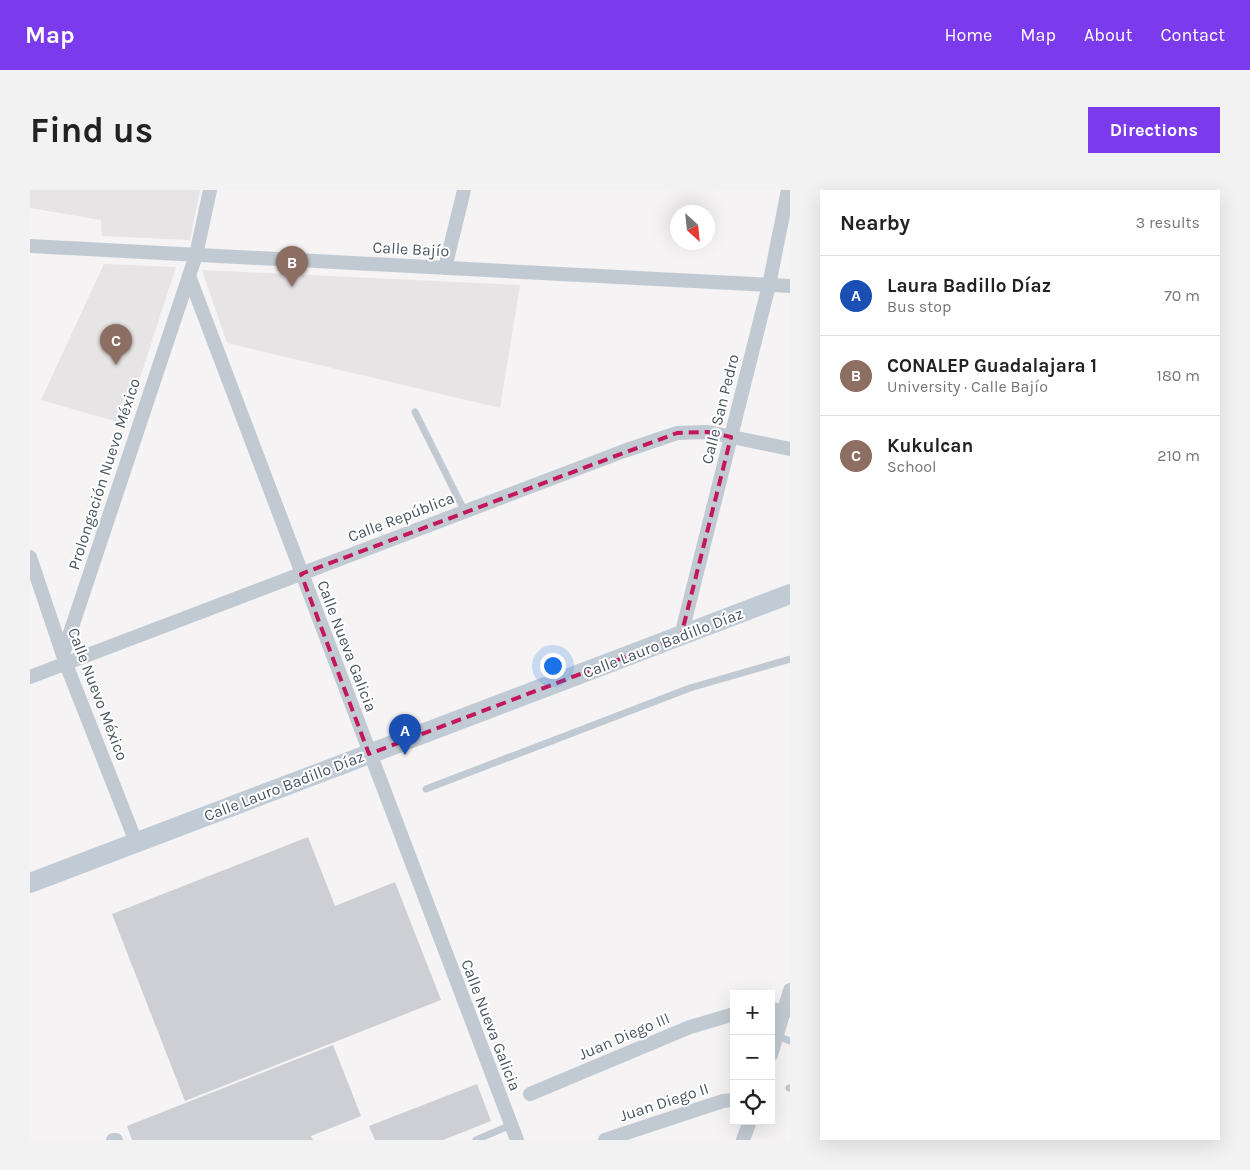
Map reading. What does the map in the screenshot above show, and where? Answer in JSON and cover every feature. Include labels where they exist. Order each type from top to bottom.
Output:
[{"type":"street","name":"Prolongación Nuevo México","points":[[64,659],[196,255],[210,190]]},
{"type":"street","points":[[445,268],[464,190]]},
{"type":"street","name":"Calle San Pedro","points":[[681,636],[769,285],[788,190]]},
{"type":"street","name":"Calle Bajío","points":[[30,246],[790,286]]},
{"type":"street","name":"Calle Nueva Galicia","points":[[189,276],[517,1140]]},
{"type":"street","name":"Calle República","points":[[30,677],[64,659],[301,574],[624,451],[677,433],[708,432],[790,449]]},
{"type":"street","name":"Calle Nuevo México","points":[[30,557],[64,659],[136,842]]},
{"type":"street","name":"Calle Lauro Badillo Díaz","points":[[30,883],[790,594]]},
{"type":"street","points":[[775,1049],[783,1038],[782,1012],[790,990]]},
{"type":"street","name":"Juan Diego III","points":[[530,1094],[690,1027],[730,1015]]},
{"type":"street","name":"Juan Diego II","points":[[605,1140],[723,1101],[730,1100]]},
{"type":"street","points":[[742,1140],[748,1125]]},
{"type":"lane","points":[[415,412],[466,512]]},
{"type":"lane","points":[[426,789],[690,688],[790,659]]},
{"type":"lane","points":[[476,1140],[511,1125]]},
{"type":"highlighted area","points":[[708,432],[731,437],[681,636],[369,754],[301,574],[677,433]]},
{"type":"shaded area","points":[[30,190],[200,190],[190,240],[102,236],[101,220],[30,208]]},
{"type":"shaded area","points":[[104,264],[176,267],[125,424],[41,400]]},
{"type":"shaded area","points":[[202,270],[520,285],[500,408],[227,343]]},
{"type":"building","points":[[308,837],[335,906],[395,882],[441,1000],[185,1101],[112,914]]},
{"type":"building","points":[[333,1045],[361,1116],[311,1136],[313,1140],[132,1140],[127,1126]]},
{"type":"building","points":[[477,1084],[491,1121],[443,1140],[375,1140],[369,1126]]},
{"type":"place","name":"CONALEP Guadalajara 1","points":[[292,287]]},
{"type":"place","name":"Kukulcan","points":[[116,365]]},
{"type":"place","name":"Laura Badillo Díaz","points":[[405,755]]}]
